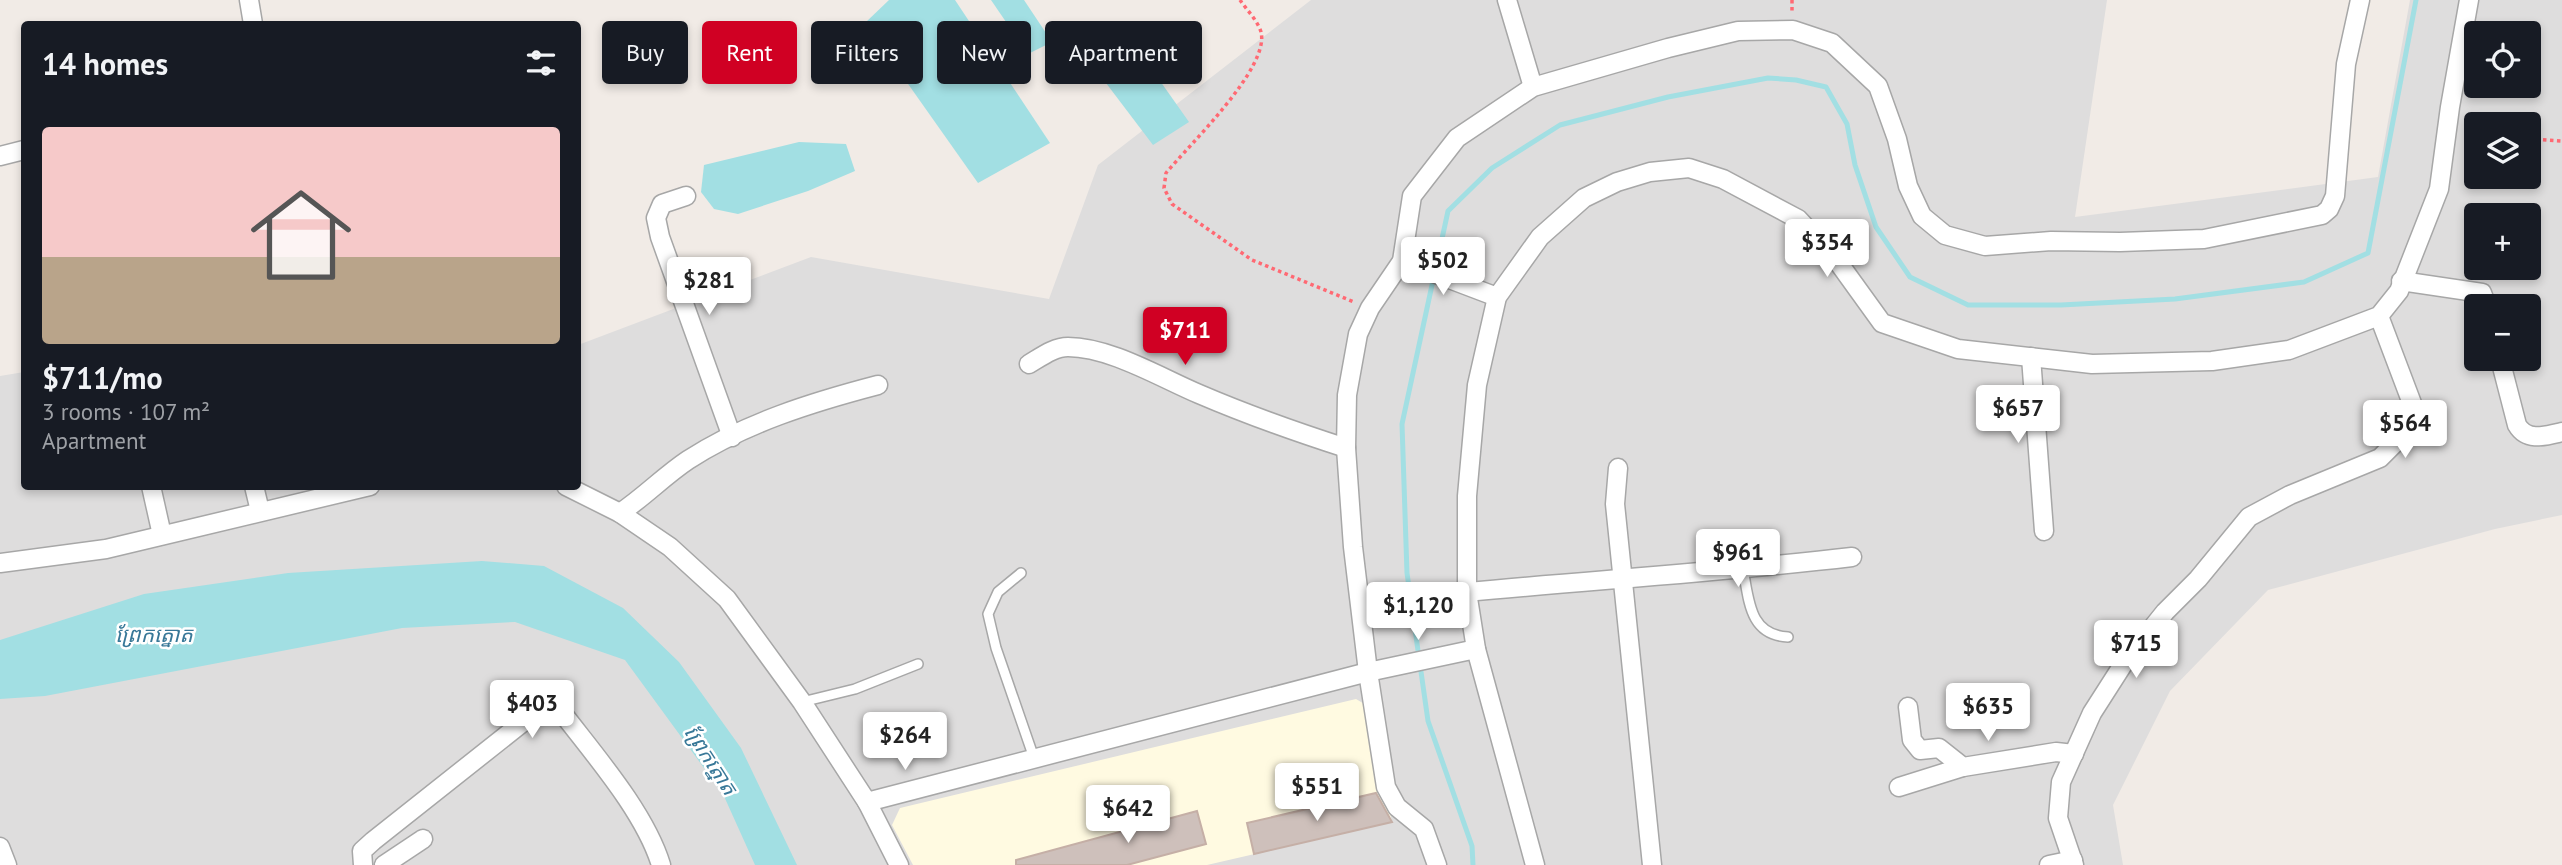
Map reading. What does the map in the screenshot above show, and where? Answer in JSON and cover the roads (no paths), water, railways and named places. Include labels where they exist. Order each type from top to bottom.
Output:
[{"type":"street","points":[[249,0],[252,21]]},
{"type":"street","points":[[1507,0],[1533,87]]},
{"type":"street","points":[[1437,865],[1424,829],[1397,807],[1386,787],[1368,672],[1353,547],[1346,448],[1347,395],[1358,334],[1370,308],[1402,261],[1412,196],[1457,138],[1533,87],[1738,31],[1793,30],[1832,43],[1878,86],[1897,139],[1908,186],[1922,216],[1945,235],[1985,246],[2051,241],[2204,239],[2322,215],[2329,209],[2335,196],[2346,64],[2360,0]]},
{"type":"street","points":[[1535,865],[1476,649],[1467,592],[1467,496],[1477,385],[1497,298],[1540,237],[1584,198],[1616,182],[1650,172],[1689,169],[1723,179],[1798,219],[1838,262],[1882,323],[1958,349],[2092,364],[2212,361],[2289,350],[2379,316],[2399,291],[2439,189],[2449,107],[2469,0]]},
{"type":"street","points":[[0,156],[21,151]]},
{"type":"street","points":[[686,195],[662,204],[656,218],[660,237],[732,437]]},
{"type":"street","points":[[1402,261],[1497,298]]},
{"type":"street","points":[[2401,281],[2454,290],[2473,290],[2482,294]]},
{"type":"street","points":[[2049,865],[2073,862],[2058,818],[2062,782],[2092,713],[2124,663],[2165,612],[2198,579],[2249,517],[2290,495],[2380,458],[2403,435],[2411,420],[2413,406],[2379,316]]},
{"type":"street","points":[[1030,364],[1065,346],[1082,348],[1132,364],[1268,423],[1346,448]]},
{"type":"street","points":[[2031,357],[2044,531]]},
{"type":"street","points":[[2503,371],[2517,425],[2522,433],[2530,436],[2562,432]]},
{"type":"street","points":[[620,513],[689,460],[732,437],[821,400],[878,385]]},
{"type":"street","points":[[1618,468],[1615,504],[1621,577],[1652,865]]},
{"type":"street","points":[[152,490],[162,535]]},
{"type":"street","points":[[255,490],[260,511]]},
{"type":"street","points":[[0,563],[106,549],[343,490]]},
{"type":"street","points":[[574,490],[620,513],[670,547],[727,599],[802,702],[867,802],[899,865]]},
{"type":"street","points":[[1467,592],[1621,577],[1668,576],[1852,557]]},
{"type":"street","points":[[867,802],[1368,672],[1476,649]]},
{"type":"street","points":[[363,865],[362,850],[532,715],[550,707],[564,715],[626,797],[661,865]]},
{"type":"street","points":[[1908,707],[1912,740],[1920,750],[1939,748],[1963,767]]},
{"type":"street","points":[[1899,787],[1963,767],[2056,752],[2074,754]]},
{"type":"street","points":[[384,865],[423,839]]},
{"type":"street","points":[[0,847],[7,865]]},
{"type":"lane","points":[[1743,569],[1757,624],[1774,636],[1788,637]]},
{"type":"lane","points":[[1021,573],[998,593],[988,614],[996,648],[1034,758]]},
{"type":"lane","points":[[802,702],[855,689],[918,664]]},
{"type":"water","points":[[889,0],[955,0],[969,21],[937,21],[937,84],[1011,84],[1050,143],[978,183],[908,84],[923,84],[923,21],[867,21]]},
{"type":"water","points":[[991,0],[1024,0],[1045,32],[1045,46],[1031,52],[1031,21],[1005,21]]},
{"type":"water","points":[[1107,84],[1162,84],[1189,122],[1153,145]]},
{"type":"water","points":[[799,142],[846,144],[855,171],[808,191],[738,214],[714,209],[701,192],[704,165]]},
{"type":"water","name":"ព្រែកត្នោត","points":[[482,561],[544,566],[623,608],[679,662],[741,748],[797,865],[755,865],[723,794],[625,660],[515,622],[402,628],[45,696],[0,699],[0,640],[144,594],[288,573]]},
{"type":"waterway","points":[[1473,865],[1472,846],[1428,721],[1407,573],[1402,424],[1448,211],[1492,168],[1560,125],[1668,97],[1768,78],[1796,80],[1826,87],[1847,124],[1855,165],[1876,227],[1910,277],[1968,305],[2061,305],[2175,299],[2304,282],[2368,253],[2416,0]]}]
